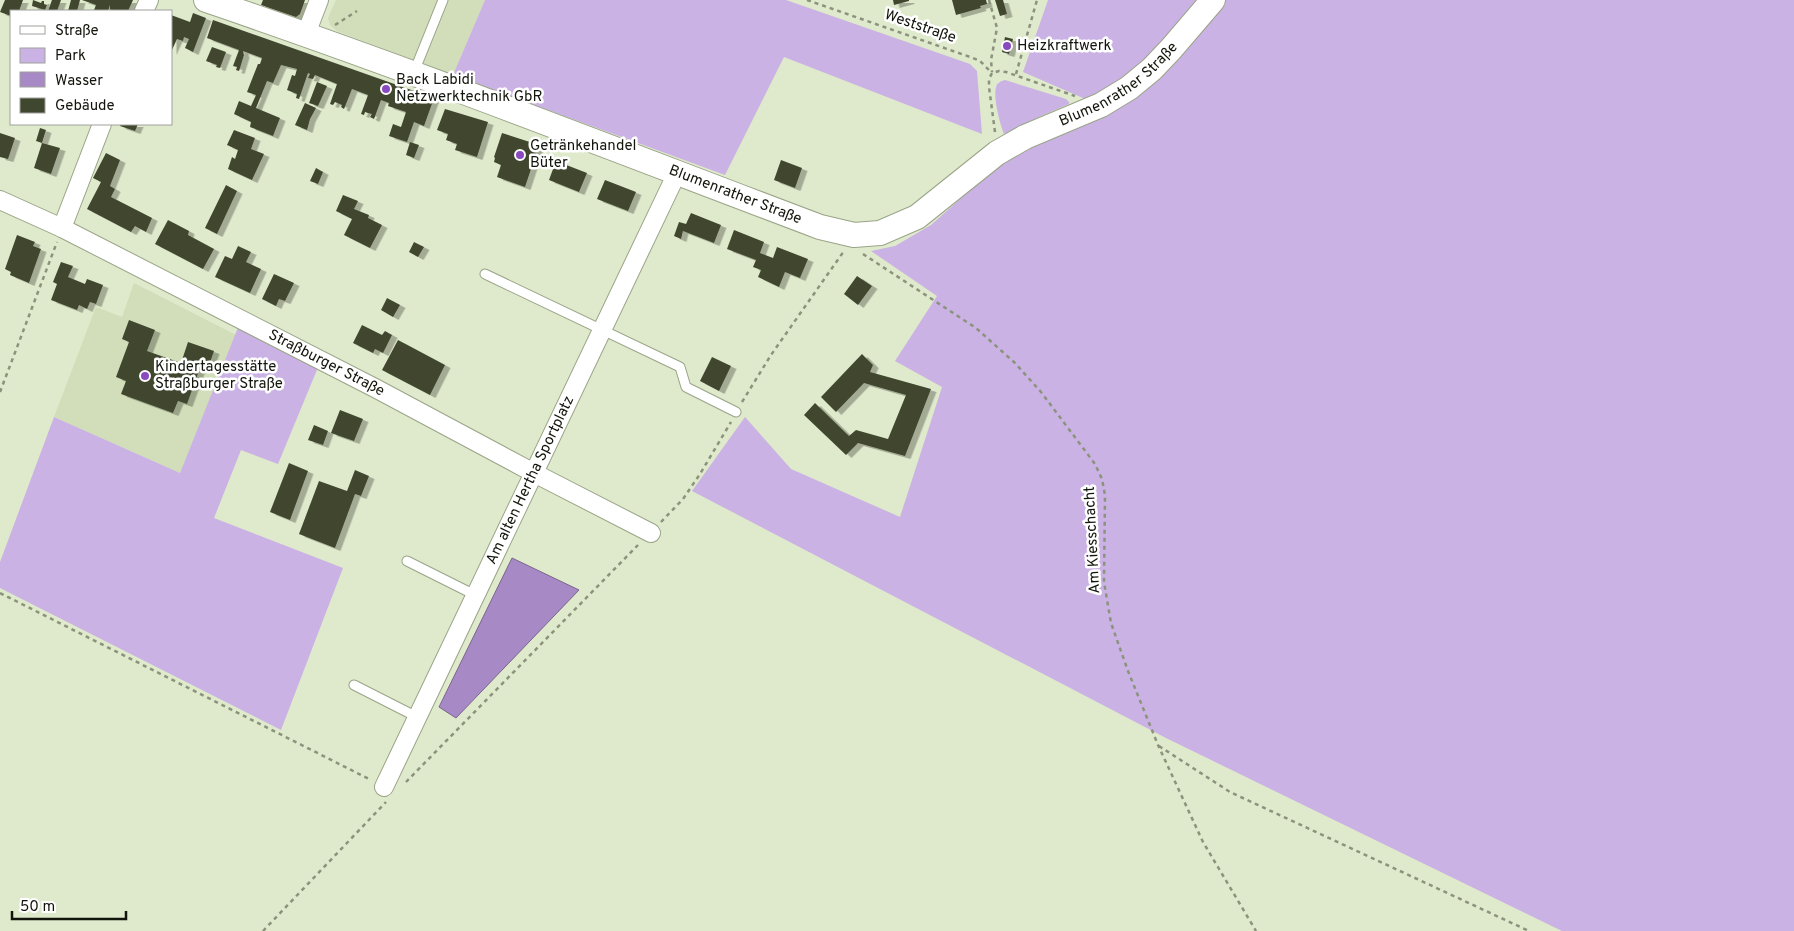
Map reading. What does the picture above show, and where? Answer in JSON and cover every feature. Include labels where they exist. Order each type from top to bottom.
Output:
[{"type":"street","name":"Blumenrather Straße","points":[[206,0],[413,73],[820,227],[854,235],[880,233],[917,217],[998,153],[1025,137],[1101,105],[1129,88],[1152,69],[1213,0]]},
{"type":"street","points":[[306,34],[319,0]]},
{"type":"street","points":[[62,228],[102,125]]},
{"type":"street","name":"Am alten Hertha Sportplatz","points":[[388,791],[417,717],[676,173]]},
{"type":"street","name":"Straßburger Straße","points":[[0,200],[62,228],[375,388],[651,533]]},
{"type":"lane","points":[[413,73],[443,0]]},
{"type":"lane","points":[[485,274],[680,367],[686,387],[736,412]]},
{"type":"lane","points":[[407,561],[475,595]]},
{"type":"lane","points":[[354,685],[417,717]]},
{"type":"path","name":"Weststraße","points":[[808,0],[973,58],[980,61],[992,73]]},
{"type":"path","points":[[989,0],[997,28],[990,60],[992,73],[989,79],[989,87],[998,153]]},
{"type":"path","points":[[1016,74],[1037,0]]},
{"type":"path","points":[[992,73],[999,70],[1016,74],[1101,105]]},
{"type":"path","points":[[0,392],[62,228]]},
{"type":"path","points":[[263,931],[388,791],[651,533],[683,499],[771,355],[848,245]]},
{"type":"path","name":"Am Kiesschacht","points":[[861,253],[976,328],[1015,363],[1041,392],[1094,464],[1102,479],[1105,495],[1104,582],[1112,623],[1128,671],[1158,745],[1203,842],[1256,931]]},
{"type":"path","points":[[0,593],[388,791]]},
{"type":"path","points":[[1158,745],[1230,792],[1529,931]]},
{"type":"shaded area","points":[[336,0],[485,0],[453,75],[337,31],[330,25],[328,18]]},
{"type":"shaded area","name":"Kindertagesstätte Straßburger Straße","points":[[134,283],[236,335],[180,473],[54,417],[96,307],[122,317]]},
{"type":"green space","points":[[485,0],[786,0],[970,64],[977,71],[982,134],[784,57],[725,175],[453,75]]},
{"type":"green space","points":[[1048,0],[1794,0],[1794,931],[1562,931],[1166,738],[692,491],[745,417],[791,469],[900,517],[942,387],[895,361],[937,296],[871,251],[895,246],[931,225],[997,166],[1050,138],[1106,116],[1083,98],[1023,72]]},
{"type":"green space","points":[[1005,80],[1066,99],[1069,104],[1004,134],[997,111],[995,92],[997,84]]},
{"type":"green space","points":[[239,325],[319,365],[278,464],[241,450],[214,518],[343,568],[281,730],[0,588],[0,562],[54,417],[180,473]]},
{"type":"water","points":[[512,558],[579,590],[456,718],[439,707]]},
{"type":"building","points":[[5,0],[23,0],[19,10],[10,10],[10,16],[0,12]]},
{"type":"building","points":[[33,0],[41,3],[44,1],[44,4],[47,5],[45,10],[32,6]]},
{"type":"building","points":[[52,0],[61,0],[57,10],[48,10]]},
{"type":"building","points":[[71,0],[80,0],[77,10],[68,10]]},
{"type":"building","points":[[82,0],[133,0],[128,10],[111,10],[110,5],[108,10],[94,10],[96,5]]},
{"type":"building","points":[[263,0],[305,0],[300,14],[296,17],[261,5]]},
{"type":"building","points":[[893,0],[909,0],[909,1],[894,5]]},
{"type":"building","points":[[952,0],[986,0],[987,4],[980,6],[981,8],[956,15]]},
{"type":"building","points":[[995,0],[1003,0],[1007,14],[1000,16]]},
{"type":"building","points":[[193,13],[206,18],[193,52],[185,48],[189,39],[184,37],[183,41],[177,39],[172,50],[172,15],[190,22]]},
{"type":"building","points":[[213,20],[434,98],[424,126],[414,122],[407,142],[389,136],[393,124],[401,127],[406,112],[388,106],[389,103],[381,100],[374,119],[370,117],[372,114],[365,112],[364,115],[361,114],[368,95],[352,89],[344,109],[341,107],[342,105],[335,102],[333,105],[330,104],[337,84],[315,75],[313,79],[308,78],[310,74],[308,73],[299,99],[296,98],[297,94],[287,90],[292,75],[295,76],[297,69],[281,65],[273,83],[267,81],[256,108],[280,118],[273,136],[250,127],[251,122],[234,114],[239,101],[251,106],[256,95],[247,92],[262,58],[243,51],[244,55],[239,71],[236,70],[237,67],[233,66],[239,50],[207,38]]},
{"type":"building","name":"Heizkraftwerk","points":[[1005,37],[1013,39],[1009,54],[1002,52]]},
{"type":"building","points":[[212,47],[226,52],[220,68],[206,61]]},
{"type":"building","points":[[317,82],[327,86],[318,106],[309,103]]},
{"type":"building","points":[[305,103],[316,108],[307,130],[295,125]]},
{"type":"building","points":[[445,109],[488,122],[477,157],[455,150],[457,144],[446,140],[448,134],[437,130]]},
{"type":"building","points":[[120,125],[138,125],[135,131]]},
{"type":"building","points":[[40,128],[46,130],[42,143],[36,141]]},
{"type":"building","points":[[234,130],[255,138],[251,149],[264,154],[252,180],[228,169],[232,157],[235,159],[238,150],[227,145]]},
{"type":"building","points":[[0,133],[15,138],[8,159],[0,157]]},
{"type":"building","name":"Getränkehandel Büter","points":[[502,133],[539,145],[525,187],[497,177],[501,165],[494,162],[494,157]]},
{"type":"building","points":[[410,142],[419,145],[414,158],[406,155]]},
{"type":"building","points":[[42,143],[60,148],[51,174],[34,168]]},
{"type":"building","points":[[106,153],[120,160],[110,186],[115,189],[111,197],[152,218],[146,232],[135,226],[131,232],[87,209],[101,182],[93,178]]},
{"type":"building","points":[[781,160],[802,168],[795,188],[774,180]]},
{"type":"building","points":[[556,161],[587,173],[579,192],[549,180]]},
{"type":"building","points":[[316,168],[323,172],[318,184],[310,181]]},
{"type":"building","points":[[605,180],[636,192],[628,211],[597,199]]},
{"type":"building","points":[[226,185],[237,191],[217,234],[205,228]]},
{"type":"building","points":[[343,195],[358,201],[354,209],[369,215],[368,218],[382,225],[370,248],[344,235],[352,219],[336,211]]},
{"type":"building","points":[[691,213],[721,225],[714,243],[683,231],[681,239],[674,236],[679,222],[686,224]]},
{"type":"building","points":[[168,220],[189,231],[188,235],[214,249],[203,269],[155,244]]},
{"type":"building","points":[[734,230],[764,242],[760,253],[773,258],[777,247],[808,259],[800,278],[785,272],[779,287],[758,277],[761,270],[753,267],[756,260],[727,249]]},
{"type":"building","points":[[17,235],[35,242],[33,246],[41,249],[29,283],[10,275],[11,272],[5,269]]},
{"type":"building","points":[[414,242],[424,247],[418,257],[409,252]]},
{"type":"building","points":[[238,246],[251,252],[246,262],[261,269],[250,293],[215,277],[225,256],[232,259]]},
{"type":"building","points":[[61,262],[73,266],[68,277],[85,284],[87,279],[103,285],[96,304],[90,302],[87,309],[79,305],[77,310],[51,300],[57,284],[53,282]]},
{"type":"building","points":[[274,274],[294,283],[285,301],[279,299],[276,306],[262,299]]},
{"type":"building","points":[[857,276],[872,286],[858,305],[844,294]]},
{"type":"building","points":[[387,298],[400,305],[393,317],[381,310]]},
{"type":"building","points":[[129,320],[155,330],[147,351],[181,363],[188,342],[214,351],[207,371],[200,368],[187,404],[178,401],[173,413],[121,394],[126,381],[116,377],[129,342],[122,339]]},
{"type":"building","points":[[362,325],[382,335],[385,331],[392,335],[383,353],[375,349],[373,353],[353,343]]},
{"type":"building","points":[[398,340],[445,365],[430,395],[382,370]]},
{"type":"building","points":[[862,354],[873,365],[870,372],[931,389],[905,456],[858,443],[846,455],[804,415],[815,403],[849,436],[856,430],[888,439],[906,395],[864,383],[836,412],[821,397]]},
{"type":"building","points":[[712,357],[731,366],[719,391],[700,381]]},
{"type":"building","points":[[340,410],[363,419],[354,441],[331,433]]},
{"type":"building","points":[[314,425],[328,431],[323,445],[308,440]]},
{"type":"building","points":[[289,463],[308,471],[290,520],[270,512]]},
{"type":"building","points":[[355,470],[369,476],[361,496],[355,494],[335,548],[299,534],[319,481],[347,491]]},
{"type":"place","name":"Heizkraftwerk","points":[[1007,46]]},
{"type":"place","name":"Back Labidi Netzwerktechnik GbR","points":[[386,89]]},
{"type":"place","name":"Getränkehandel Büter","points":[[520,155]]},
{"type":"place","name":"Kindertagesstätte Straßburger Straße","points":[[145,376]]}]
